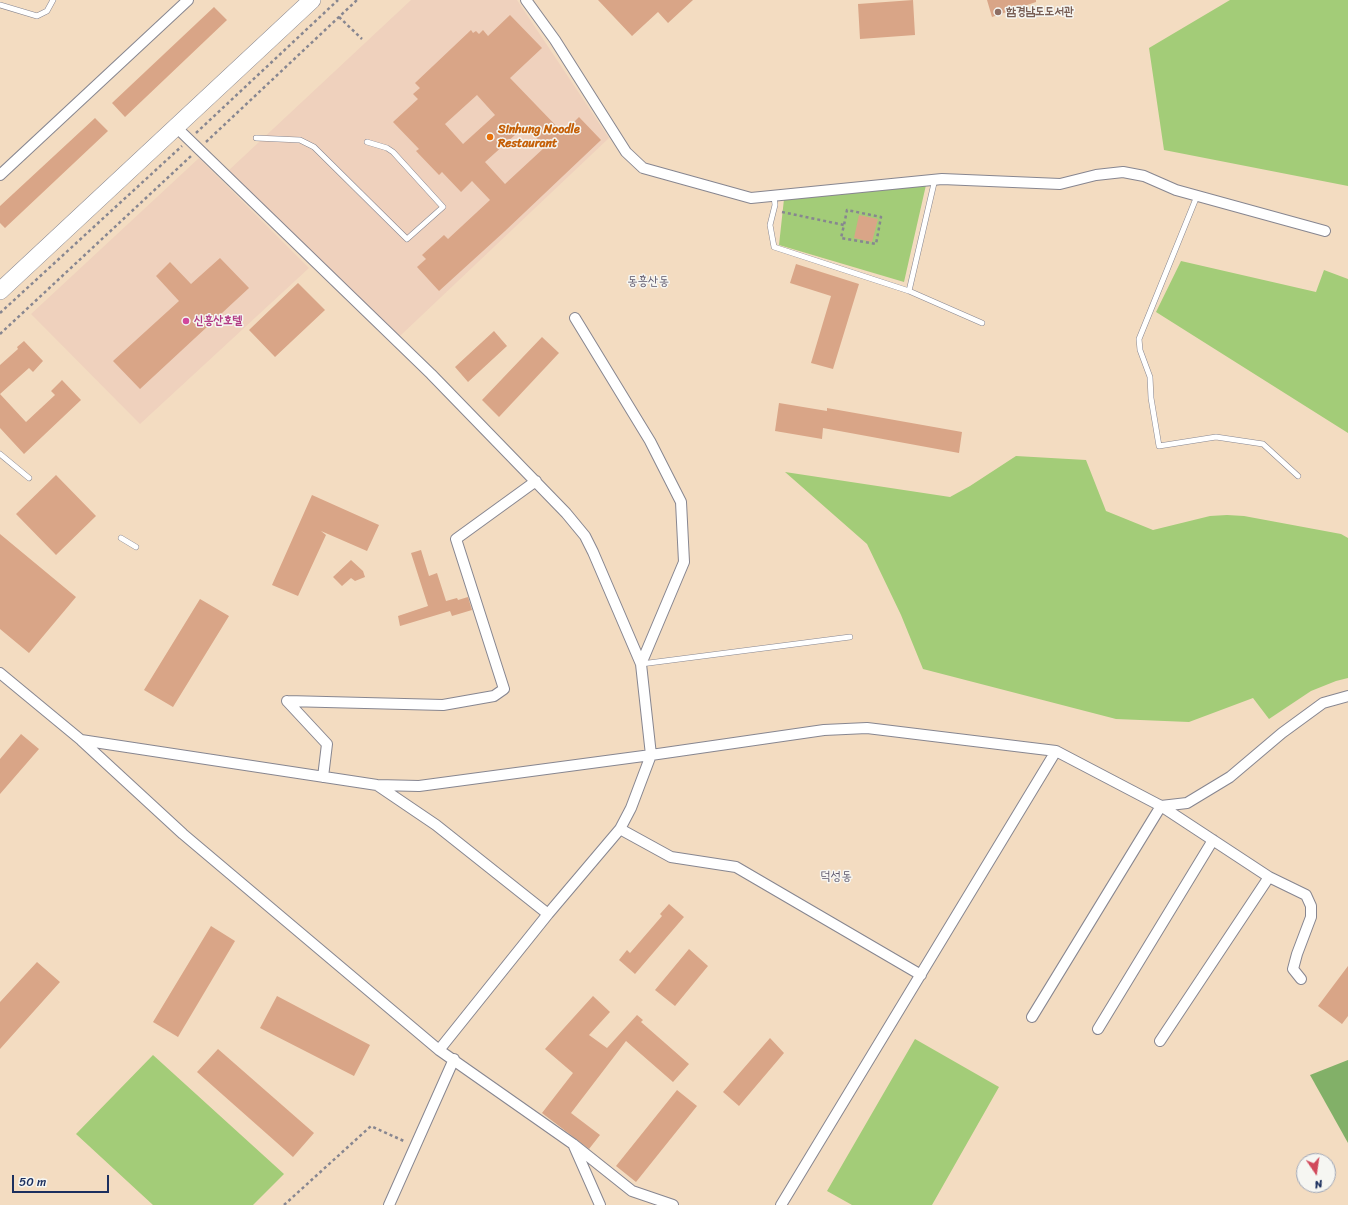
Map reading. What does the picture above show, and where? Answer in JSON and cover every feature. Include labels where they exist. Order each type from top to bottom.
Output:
[{"type":"highway","points":[[0,291],[312,0]]},
{"type":"street","points":[[0,175],[188,0]]},
{"type":"street","points":[[526,0],[555,40],[626,152],[643,168],[751,198],[935,179],[1002,180],[1060,184],[1096,175],[1123,172],[1144,176],[1176,190],[1325,231]]},
{"type":"street","points":[[176,127],[431,374],[571,518],[588,541],[641,664],[651,755],[631,808],[620,829],[548,914],[439,1050]]},
{"type":"street","points":[[575,318],[650,441],[681,502],[684,562],[641,664]]},
{"type":"street","points":[[323,777],[327,744],[287,701],[443,705],[494,696],[504,689],[456,539],[536,481]]},
{"type":"street","points":[[0,673],[81,740],[183,834],[439,1050],[454,1059],[573,1144],[632,1191],[672,1205]]},
{"type":"street","points":[[1162,806],[1187,803],[1230,777],[1282,733],[1323,703],[1348,696]]},
{"type":"street","points":[[81,740],[377,785],[419,786],[847,728],[867,728],[1056,751],[1162,806],[1269,877],[1306,896],[1311,906],[1311,917],[1293,969],[1301,978]]},
{"type":"street","points":[[781,1205],[1056,751]]},
{"type":"street","points":[[377,785],[436,826],[548,914]]},
{"type":"street","points":[[1032,1017],[1162,806]]},
{"type":"street","points":[[620,829],[671,858],[736,867],[921,975]]},
{"type":"street","points":[[1098,1029],[1213,840]]},
{"type":"street","points":[[1160,1041],[1269,877]]},
{"type":"street","points":[[389,1205],[454,1059]]},
{"type":"street","points":[[573,1144],[600,1205]]},
{"type":"lane","points":[[0,5],[37,16],[46,11],[54,0]]},
{"type":"lane","points":[[256,138],[300,140],[314,147],[406,239],[443,207],[393,152],[387,148],[367,142]]},
{"type":"lane","points":[[909,291],[935,179]]},
{"type":"lane","points":[[774,196],[775,205],[770,225],[774,248],[909,291],[982,323]]},
{"type":"lane","points":[[1197,196],[1139,339],[1140,350],[1150,377],[1151,398],[1159,446],[1216,437],[1264,444],[1298,476]]},
{"type":"lane","points":[[0,454],[29,478]]},
{"type":"lane","points":[[121,538],[136,548]]},
{"type":"lane","points":[[641,664],[850,637]]},
{"type":"path","points":[[0,313],[189,140],[338,0]]},
{"type":"path","points":[[0,334],[357,0]]},
{"type":"path","points":[[339,17],[362,39]]},
{"type":"path","points":[[847,210],[881,217],[876,244],[841,238],[844,225],[847,210]]},
{"type":"path","points":[[774,211],[844,225]]},
{"type":"path","points":[[284,1205],[371,1126],[415,1146]]},
{"type":"shaded area","points":[[411,0],[517,0],[609,138],[400,336],[228,171]]},
{"type":"shaded area","points":[[199,158],[309,268],[140,424],[31,314]]},
{"type":"green space","points":[[1230,0],[1348,0],[1348,186],[1164,150],[1149,48]]},
{"type":"green space","points":[[926,185],[904,282],[779,245],[784,199]]},
{"type":"green space","points":[[1181,261],[1316,292],[1324,270],[1348,279],[1348,433],[1156,312]]},
{"type":"green space","points":[[1016,456],[1086,460],[1106,511],[1153,530],[1210,516],[1227,515],[1244,516],[1341,534],[1348,538],[1348,678],[1311,691],[1269,719],[1253,698],[1189,722],[1116,719],[923,669],[901,615],[867,544],[785,472],[950,497],[970,486]]},
{"type":"green space","points":[[915,1039],[999,1087],[932,1205],[852,1205],[827,1191]]},
{"type":"green space","points":[[153,1055],[284,1174],[253,1205],[153,1205],[76,1134]]},
{"type":"green space","points":[[1348,1060],[1348,1143],[1310,1075]]},
{"type":"building","points":[[598,0],[693,0],[668,23],[658,12],[632,36]]},
{"type":"building","points":[[913,0],[915,35],[860,39],[858,4]]},
{"type":"building","name":"함경남도도서관","points":[[987,0],[1036,0],[1036,2],[992,17]]},
{"type":"building","points":[[214,7],[227,20],[125,117],[112,103]]},
{"type":"building","points":[[510,15],[542,48],[510,78],[563,133],[579,117],[601,140],[439,291],[417,267],[426,259],[422,255],[444,235],[448,239],[490,200],[472,181],[461,192],[442,172],[439,175],[416,151],[419,149],[393,122],[418,99],[413,94],[420,88],[415,83],[471,30],[473,33],[476,31],[479,34],[483,30],[488,36]],"holes":[[[477,95],[495,115],[463,144],[445,124]],[[525,126],[545,147],[505,184],[485,162]]]},
{"type":"building","points":[[95,118],[108,131],[5,228],[0,223],[0,206]]},
{"type":"building","points":[[859,215],[878,219],[872,242],[854,238]]},
{"type":"building","points":[[220,258],[249,288],[140,389],[113,361],[179,301],[156,276],[170,262],[191,284]]},
{"type":"building","points":[[796,264],[859,284],[833,369],[811,363],[831,296],[790,283]]},
{"type":"building","points":[[298,283],[325,310],[275,357],[249,330]]},
{"type":"building","points":[[494,331],[507,346],[468,382],[455,367]]},
{"type":"building","points":[[542,337],[559,353],[499,417],[482,400]]},
{"type":"building","points":[[24,341],[43,361],[33,372],[29,368],[0,394],[0,365],[18,349],[17,347]]},
{"type":"building","points":[[62,380],[81,400],[24,454],[0,428],[0,394],[26,422],[55,395],[51,391]]},
{"type":"building","points":[[779,403],[827,411],[827,408],[962,432],[959,453],[823,428],[822,439],[775,431]]},
{"type":"building","points":[[56,475],[96,516],[56,555],[16,514]]},
{"type":"building","points":[[312,495],[379,525],[367,551],[321,531],[326,535],[298,596],[272,585]]},
{"type":"building","points":[[0,534],[76,597],[29,653],[0,629]]},
{"type":"building","points":[[421,550],[429,576],[437,573],[446,601],[468,597],[472,610],[452,616],[450,611],[400,626],[398,616],[428,606],[411,553]]},
{"type":"building","points":[[351,560],[363,571],[365,577],[355,581],[351,578],[342,586],[333,577]]},
{"type":"building","points":[[200,599],[229,616],[173,707],[144,690]]},
{"type":"building","points":[[21,734],[39,749],[0,794],[0,759]]},
{"type":"building","points":[[669,904],[684,917],[635,974],[619,960],[627,950],[630,953],[662,916],[660,914]]},
{"type":"building","points":[[211,926],[235,941],[178,1037],[153,1022]]},
{"type":"building","points":[[689,949],[708,966],[675,1006],[655,990]]},
{"type":"building","points":[[37,962],[60,982],[0,1049],[0,1002]]},
{"type":"building","points":[[1348,966],[1348,1016],[1342,1024],[1318,1006]]},
{"type":"building","points":[[277,996],[370,1045],[354,1076],[260,1028]]},
{"type":"building","points":[[593,996],[610,1012],[589,1035],[607,1048],[637,1015],[643,1020],[641,1022],[689,1064],[673,1082],[626,1041],[571,1113],[600,1135],[589,1149],[542,1113],[573,1073],[545,1049]]},
{"type":"building","points":[[770,1038],[784,1053],[739,1106],[723,1092]]},
{"type":"building","points":[[218,1049],[314,1133],[293,1157],[197,1072]]},
{"type":"building","points":[[677,1090],[697,1106],[636,1182],[616,1166]]},
{"type":"place","name":"함경남도도서관","points":[[998,12]]},
{"type":"place","name":"Sinhung Noodle Restaurant","points":[[490,137]]},
{"type":"place","name":"신흥산호텔","points":[[186,321]]},
{"type":"district","name":"동흥산동","points":[[648,282]]},
{"type":"district","name":"덕성동","points":[[836,877]]}]
